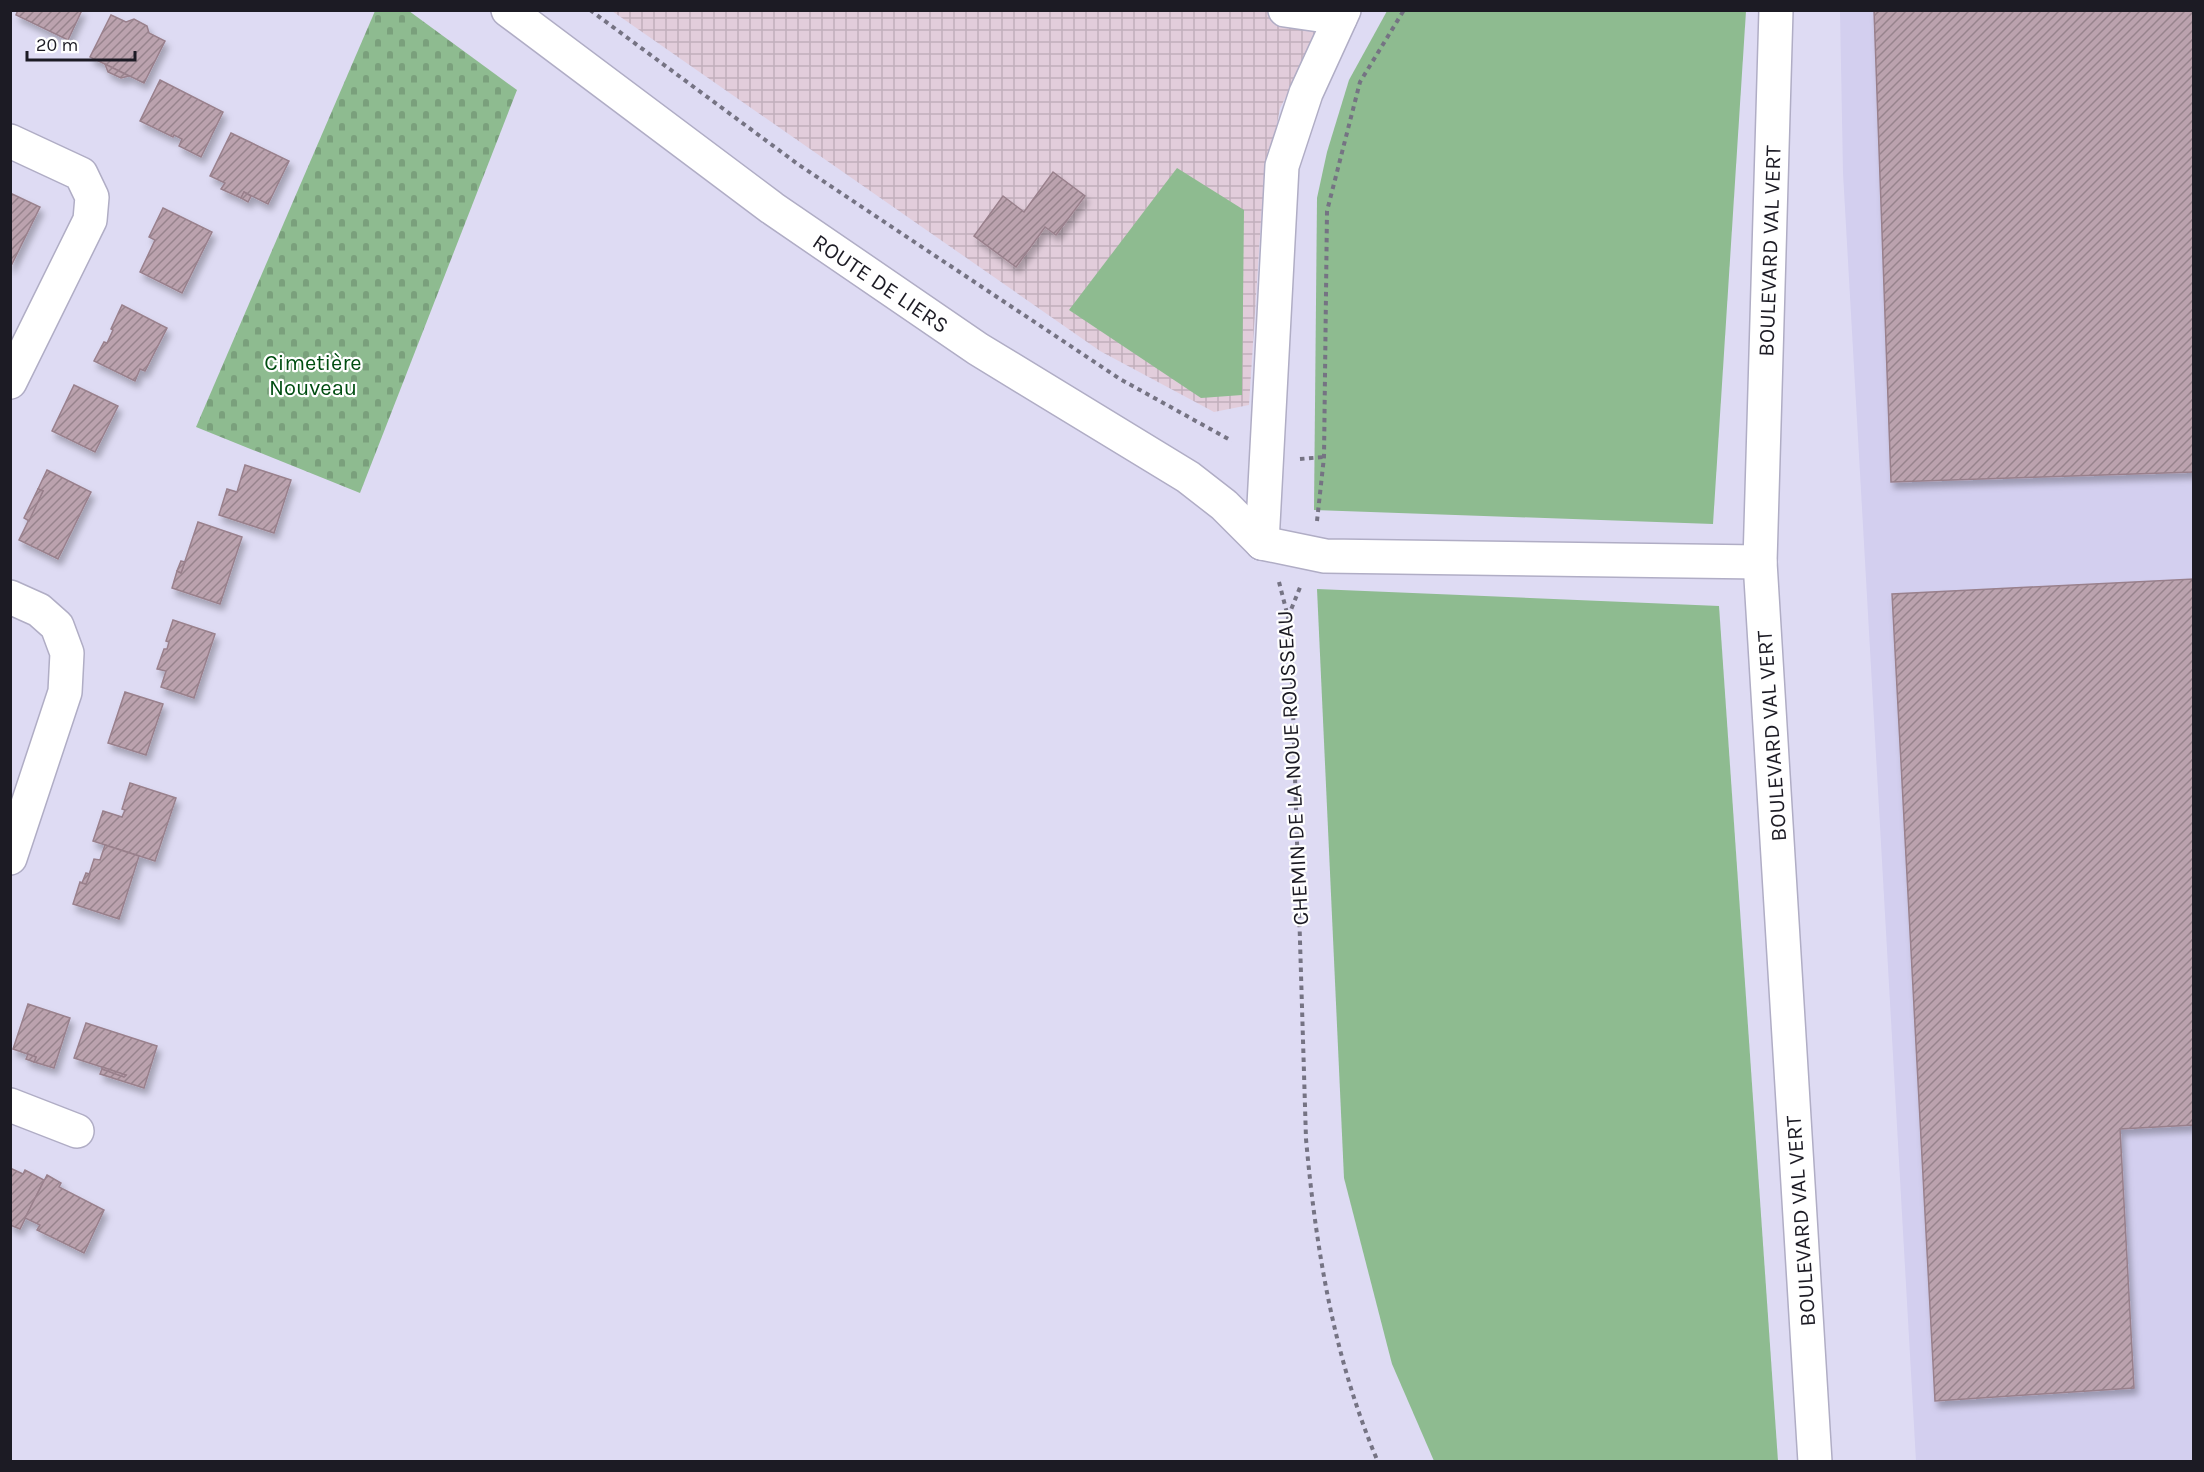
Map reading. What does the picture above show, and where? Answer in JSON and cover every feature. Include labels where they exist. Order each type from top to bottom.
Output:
[{"type":"street","name":"ROUTE DE LIERS","points":[[508,10],[772,208],[978,349],[1188,477],[1224,505],[1262,543]]},
{"type":"street","points":[[1285,10],[1342,14],[1306,93],[1282,166],[1262,543],[1337,557],[1760,562]]},
{"type":"street","name":"BOULEVARD VAL VERT","points":[[1776,10],[1760,562],[1815,1461]]},
{"type":"street","points":[[10,141],[81,174],[92,196],[90,220],[10,382]]},
{"type":"street","points":[[10,597],[39,610],[57,626],[67,653],[65,692],[10,858]]},
{"type":"street","points":[[10,1105],[77,1131]]},
{"type":"path","points":[[590,10],[809,172],[1120,379],[1225,438]]},
{"type":"path","points":[[1288,617],[1314,554],[1324,458],[1327,211],[1359,82],[1404,10]]},
{"type":"path","points":[[1300,459],[1324,458]]},
{"type":"path","name":"CHEMIN DE LA NOUE ROUSSEAU","points":[[1262,543],[1282,590],[1288,617],[1306,1139],[1318,1249],[1331,1318],[1362,1424],[1378,1461]]},
{"type":"shaded area","points":[[612,11],[1331,11],[1280,108],[1262,205],[1249,405],[1214,412],[1100,351]]},
{"type":"shaded area","points":[[1840,11],[2193,11],[2193,1461],[1916,1461],[1843,173]]},
{"type":"green space","name":"Cimetière Nouveau","points":[[375,11],[409,11],[517,90],[360,493],[196,427]]},
{"type":"green space","points":[[1387,11],[1746,11],[1713,524],[1314,510],[1317,198],[1327,152],[1349,80]]},
{"type":"green space","points":[[1177,168],[1244,210],[1242,395],[1201,398],[1069,310]]},
{"type":"green space","points":[[1317,589],[1719,606],[1778,1461],[1434,1461],[1392,1364],[1344,1178]]},
{"type":"building","points":[[18,10],[82,10],[68,40],[16,15]]},
{"type":"building","points":[[1874,10],[2194,10],[2194,472],[1891,482]]},
{"type":"building","points":[[111,15],[126,22],[134,19],[147,26],[149,33],[165,41],[144,83],[90,57]]},
{"type":"building","points":[[105,64],[129,76],[121,78],[108,72]]},
{"type":"building","points":[[160,80],[223,112],[201,157],[179,146],[182,139],[140,121]]},
{"type":"building","points":[[231,133],[289,161],[268,204],[244,192],[241,198],[221,189],[225,183],[210,176]]},
{"type":"building","points":[[1053,172],[1085,196],[1056,235],[1045,227],[1016,267],[974,236],[1003,196],[1024,212]]},
{"type":"building","points":[[244,192],[251,196],[248,202],[241,198]]},
{"type":"building","points":[[10,193],[40,207],[10,268]]},
{"type":"building","points":[[163,208],[212,232],[182,293],[140,272],[155,240],[149,237]]},
{"type":"building","points":[[122,305],[167,328],[145,371],[140,369],[135,381],[94,361],[104,342],[107,343]]},
{"type":"building","points":[[74,385],[118,406],[95,452],[52,431]]},
{"type":"building","points":[[245,465],[291,480],[274,533],[219,515],[227,489],[237,492]]},
{"type":"building","points":[[47,470],[91,492],[58,559],[19,540],[43,491],[38,489]]},
{"type":"building","points":[[38,489],[43,491],[29,521],[24,518]]},
{"type":"building","points":[[198,522],[242,537],[220,604],[172,588],[177,571],[181,573]]},
{"type":"building","points":[[181,561],[185,562],[181,573],[177,571]]},
{"type":"building","points":[[2194,579],[2194,1125],[2120,1129],[2134,1388],[1935,1401],[1892,594]]},
{"type":"building","points":[[173,620],[215,634],[194,698],[161,687],[166,671],[157,669],[164,649],[167,649],[169,642],[166,641]]},
{"type":"building","points":[[125,692],[163,704],[146,755],[108,743]]},
{"type":"building","points":[[130,783],[176,798],[155,861],[93,841],[103,811],[122,817],[125,810],[122,809]]},
{"type":"building","points":[[105,845],[139,856],[119,919],[73,904],[80,882],[86,884],[94,859],[100,860]]},
{"type":"building","points":[[86,873],[90,874],[86,884],[82,883]]},
{"type":"building","points":[[28,1004],[70,1018],[54,1068],[34,1062],[36,1057],[13,1049]]},
{"type":"building","points":[[86,1023],[157,1046],[144,1088],[100,1074],[102,1069],[124,1077],[126,1075],[74,1058]]},
{"type":"building","points":[[28,1054],[36,1057],[34,1062],[26,1059]]},
{"type":"building","points":[[102,1067],[126,1075],[124,1077],[102,1069]]},
{"type":"building","points":[[10,1168],[23,1174],[25,1170],[44,1180],[20,1229],[10,1225]]},
{"type":"building","points":[[47,1175],[61,1183],[59,1187],[104,1210],[84,1253],[37,1230],[40,1225],[25,1218]]}]
